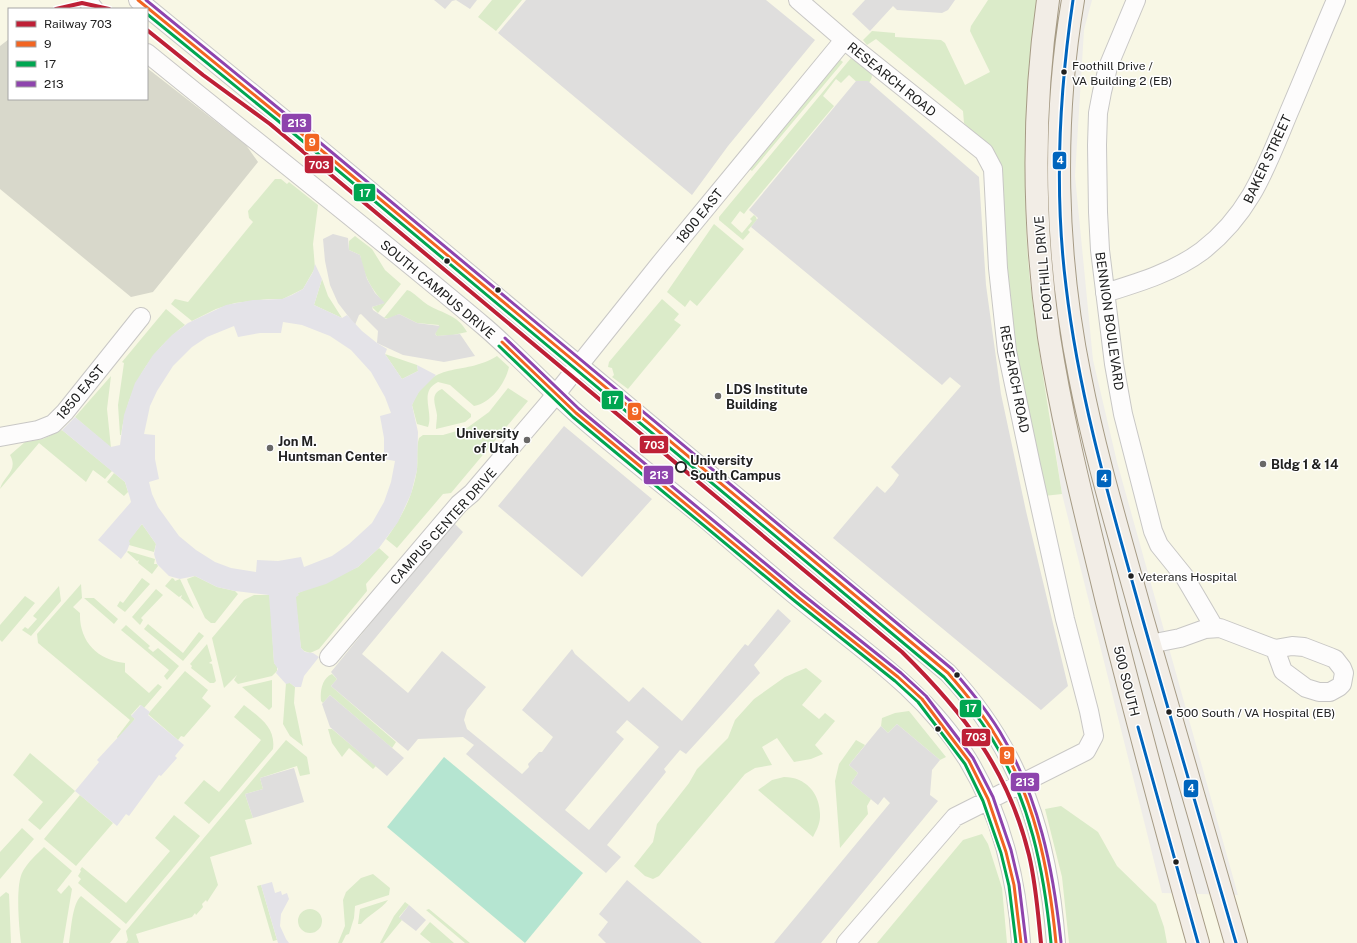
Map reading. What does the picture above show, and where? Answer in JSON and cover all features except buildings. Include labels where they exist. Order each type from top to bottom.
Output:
[{"type":"main road","name":"FOOTHILL DRIVE","points":[[1048,0],[1037,111],[1036,193],[1039,242],[1045,304],[1059,391],[1090,533]]},
{"type":"main road","name":"FOOTHILL DRIVE","points":[[1073,0],[1067,33],[1061,99],[1059,167],[1068,306],[1079,376],[1099,462],[1150,644]]},
{"type":"main road","name":"500 SOUTH","points":[[1090,533],[1150,771],[1198,943]]},
{"type":"main road","points":[[1116,637],[1150,644],[1236,943]]},
{"type":"street","points":[[87,0],[93,8]]},
{"type":"street","points":[[138,0],[148,8]]},
{"type":"street","name":"RESEARCH ROAD","points":[[798,0],[844,40],[984,152],[993,169],[998,268],[1008,351],[1031,465],[1065,619],[1094,736],[1086,751],[1015,786]]},
{"type":"street","name":"BENNION BOULEVARD","points":[[1136,0],[1108,67],[1098,113],[1098,212],[1105,294],[1114,364],[1123,414],[1153,531],[1159,546],[1184,576],[1214,627]]},
{"type":"street","name":"BAKER STREET","points":[[1105,294],[1150,278],[1192,258],[1221,235],[1242,211],[1262,177],[1336,0]]},
{"type":"street","points":[[148,8],[308,139],[948,673],[970,697],[989,723],[1013,762],[1015,786],[1040,838],[1047,868],[1056,943]]},
{"type":"street","name":"1800 EAST","points":[[556,394],[580,366],[664,259],[844,40]]},
{"type":"street","name":"SOUTH CAMPUS DRIVE","points":[[148,54],[347,212],[488,330],[576,413],[912,689],[946,728],[969,761],[988,799],[1006,852],[1014,885],[1021,943]]},
{"type":"street","name":"1850 EAST","points":[[0,437],[38,430],[53,424],[65,412],[141,317]]},
{"type":"street","name":"CAMPUS CENTER DRIVE","points":[[329,657],[459,504],[472,493],[556,394]]},
{"type":"street","points":[[1150,644],[1180,638],[1214,627],[1245,636],[1275,649]]},
{"type":"street","points":[[846,943],[951,820],[961,812],[1015,786]]},
{"type":"shaded area","name":"University of Utah","points":[[0,0],[1036,0],[1027,105],[1025,191],[1030,280],[1062,494],[1162,893],[1238,895],[1117,462],[1093,360],[1075,176],[1084,30],[1092,0],[1357,0],[1357,943],[0,943]]},
{"type":"shaded area","points":[[434,0],[456,0],[452,1],[445,9]]},
{"type":"shaded area","points":[[456,0],[477,0],[470,9]]},
{"type":"shaded area","points":[[526,0],[766,0],[815,40],[728,146],[692,195],[498,33]]},
{"type":"shaded area","points":[[865,0],[955,0],[948,10],[942,13],[897,10],[893,6],[870,31],[852,14]]},
{"type":"shaded area","points":[[8,40],[8,100],[148,100],[148,69],[246,145],[258,162],[153,292],[131,297],[0,189],[0,46]]},
{"type":"shaded area","points":[[856,81],[868,81],[979,177],[986,285],[1001,394],[1026,511],[1068,686],[1041,710],[833,538],[877,486],[885,493],[893,484],[899,475],[891,467],[961,386],[950,377],[942,385],[751,227],[758,218],[749,210]]},
{"type":"shaded area","points":[[333,234],[348,238],[349,250],[360,255],[367,279],[375,293],[385,303],[372,307],[373,310],[386,319],[399,314],[417,323],[440,326],[435,334],[437,336],[460,334],[475,356],[444,362],[403,355],[377,343],[378,331],[361,314],[359,315],[355,325],[338,303],[330,285],[325,261],[323,239]]},
{"type":"shaded area","points":[[315,264],[322,279],[314,305],[342,318],[347,315],[362,331],[387,349],[385,354],[402,379],[418,371],[417,365],[436,375],[419,392],[412,405],[418,432],[417,470],[411,494],[398,522],[379,548],[358,567],[326,584],[298,593],[299,595],[296,597],[301,648],[305,652],[313,653],[319,657],[304,676],[301,687],[295,687],[290,683],[286,684],[276,673],[278,669],[274,663],[269,595],[235,591],[217,587],[195,576],[180,579],[169,576],[157,564],[154,554],[156,544],[142,524],[129,541],[130,543],[127,551],[121,559],[98,540],[131,502],[125,482],[62,430],[75,417],[111,447],[120,445],[124,415],[135,383],[153,355],[172,335],[188,323],[226,305],[253,300],[282,299],[292,295],[303,289],[313,272]],"holes":[[[283,322],[302,325],[330,336],[351,350],[371,372],[385,397],[391,413],[380,416],[384,438],[384,459],[395,461],[391,482],[384,502],[372,523],[349,544],[332,556],[304,567],[301,557],[278,561],[257,560],[256,572],[231,568],[215,562],[196,550],[179,536],[158,507],[152,494],[149,482],[159,479],[155,459],[155,435],[144,434],[150,406],[157,391],[173,366],[192,347],[207,337],[234,326],[238,337],[260,333],[281,333]]]},
{"type":"shaded area","points":[[564,426],[652,499],[582,577],[498,506]]},
{"type":"shaded area","points":[[453,522],[463,532],[362,654],[408,693],[442,651],[486,687],[467,710],[464,720],[467,729],[522,774],[529,767],[528,764],[539,752],[542,752],[553,737],[522,710],[572,649],[575,654],[629,702],[643,687],[682,721],[745,644],[748,646],[778,609],[791,621],[754,665],[760,673],[686,754],[680,750],[664,769],[666,772],[607,845],[621,857],[606,873],[466,754],[474,745],[463,737],[418,739],[408,751],[331,686],[337,679],[331,672]],"holes":[[[627,720],[659,747],[589,830],[565,810],[624,739],[616,732]]]},
{"type":"shaded area","points":[[330,695],[404,758],[387,776],[330,727],[322,704]]},
{"type":"shaded area","points":[[141,705],[150,712],[148,715],[184,745],[175,756],[177,758],[161,776],[159,775],[129,816],[126,814],[117,826],[75,791],[99,762],[97,760],[135,719],[131,716]]},
{"type":"shaded area","points":[[897,724],[940,760],[932,770],[930,795],[938,801],[821,943],[774,943],[890,803],[884,797],[878,805],[851,783],[858,773],[849,765],[881,726],[888,733]]},
{"type":"shaded area","points":[[294,768],[304,802],[253,818],[245,794],[263,789],[260,778]]},
{"type":"shaded area","points":[[627,880],[702,943],[606,943],[598,935],[608,922],[599,914]]},
{"type":"shaded area","points":[[272,882],[275,893],[281,891],[282,895],[287,893],[289,899],[281,914],[280,926],[289,943],[278,943],[261,885]]},
{"type":"shaded area","points":[[409,905],[426,920],[416,931],[399,918]]},
{"type":"green space","points":[[492,0],[522,0],[496,31],[478,17]]},
{"type":"green space","points":[[988,0],[1036,0],[1026,140],[1025,175],[1027,246],[1037,334],[1062,494],[1044,496],[1019,370],[989,148],[964,123],[963,111],[876,39],[867,45],[863,40],[872,31],[895,33],[895,37],[941,40],[945,43],[965,85],[990,72],[970,31],[971,26]]},
{"type":"green space","points":[[851,58],[871,73],[872,76],[870,82],[860,85],[849,75],[841,83],[836,79],[823,96],[834,106],[744,214],[740,211],[731,223],[742,233],[752,221],[750,219],[754,215],[756,217],[757,220],[748,230],[750,232],[743,240],[719,220],[719,217]]},
{"type":"green space","points":[[839,59],[843,62],[752,171],[749,169]]},
{"type":"green space","points":[[275,179],[281,179],[287,184],[289,182],[318,205],[313,244],[315,268],[303,289],[283,299],[268,299],[235,303],[216,309],[192,321],[171,304],[175,299],[188,302],[253,222],[249,218],[248,211]]},
{"type":"green space","points":[[714,224],[744,249],[697,306],[690,300],[685,307],[667,292]]},
{"type":"green space","points":[[355,236],[372,249],[385,270],[401,284],[378,313],[372,307],[384,303],[368,281],[363,269],[360,255],[349,250],[349,241]]},
{"type":"green space","points":[[322,279],[328,296],[342,318],[314,305]]},
{"type":"green space","points":[[407,290],[428,305],[459,321],[467,332],[437,336],[435,334],[439,325],[417,323],[399,314],[389,319],[384,318]]},
{"type":"green space","points":[[662,299],[679,314],[674,320],[681,325],[628,389],[612,377],[614,375],[612,368],[608,367],[609,362]]},
{"type":"green space","points":[[166,309],[185,325],[160,348],[142,373],[129,402],[120,435],[118,405],[124,363],[122,362]]},
{"type":"green space","points":[[385,354],[417,365],[418,371],[402,379]]},
{"type":"green space","points":[[497,356],[509,367],[501,386],[491,397],[474,406],[450,385],[438,382],[432,386],[429,391],[428,427],[417,424],[412,405],[420,390],[429,380],[439,374],[484,362]]},
{"type":"green space","points":[[111,376],[107,409],[111,448],[75,417]]},
{"type":"green space","points":[[508,388],[528,401],[451,493],[443,494],[397,548],[386,539],[402,514],[413,488],[417,469],[419,438],[423,435],[443,435],[467,428],[489,412]]},
{"type":"green space","points":[[442,389],[471,414],[471,417],[465,422],[436,429],[437,415],[434,397],[438,391]]},
{"type":"green space","points":[[62,430],[112,471],[105,479],[93,470],[86,482],[39,443],[0,489],[12,469],[13,465],[10,455],[25,442],[43,439]]},
{"type":"green space","points":[[114,473],[125,482],[128,492],[124,496],[107,482]]},
{"type":"green space","points":[[142,524],[156,544],[154,552],[129,545],[128,541]]},
{"type":"green space","points":[[379,548],[389,557],[366,584],[367,591],[319,649],[310,653],[304,651],[301,648],[295,597],[298,593],[358,567]]},
{"type":"green space","points":[[128,551],[155,559],[154,564],[157,564],[158,566],[152,574],[138,563],[139,560],[137,561],[127,552]]},
{"type":"green space","points":[[195,576],[217,587],[235,591],[238,594],[215,623],[211,623],[205,618],[188,582],[187,579]]},
{"type":"green space","points":[[142,578],[150,584],[125,612],[117,606],[120,601],[123,603]]},
{"type":"green space","points":[[172,578],[175,581],[180,579],[194,609],[181,598],[182,595],[179,597],[165,586]]},
{"type":"green space","points":[[81,584],[82,598],[73,607],[80,613],[80,623],[86,640],[98,653],[106,658],[125,663],[125,672],[149,693],[158,684],[162,687],[144,708],[140,705],[131,715],[135,719],[118,739],[117,737],[130,720],[38,643],[37,634]]},
{"type":"green space","points":[[59,586],[61,601],[31,636],[22,630],[25,627],[28,629],[37,619],[33,616]]},
{"type":"green space","points":[[156,589],[163,595],[141,618],[143,620],[140,625],[132,617]]},
{"type":"green space","points":[[254,595],[270,595],[274,663],[277,666],[277,671],[272,676],[238,684],[234,680],[237,675],[224,688],[212,638],[244,600]]},
{"type":"green space","points":[[25,596],[35,603],[2,642],[0,640],[0,625]]},
{"type":"green space","points":[[84,598],[94,598],[118,619],[114,624]]},
{"type":"green space","points":[[148,624],[183,653],[199,632],[204,636],[183,661],[144,629]]},
{"type":"green space","points":[[126,625],[150,646],[148,648],[153,652],[158,648],[179,666],[167,680],[164,676],[169,670],[121,630]]},
{"type":"green space","points":[[207,644],[212,661],[209,663],[212,664],[216,681],[214,683],[210,683],[191,668],[192,666],[190,664]]},
{"type":"green space","points":[[806,668],[822,681],[802,705],[819,719],[825,713],[835,721],[815,745],[823,754],[811,759],[794,762],[777,738],[762,747],[772,765],[755,768],[745,774],[659,876],[653,879],[645,876],[634,866],[653,842],[657,824],[689,783],[697,769],[728,738],[735,720],[754,699],[785,677]]},
{"type":"green space","points":[[185,671],[208,690],[202,698],[211,706],[184,737],[181,736],[178,740],[148,714]]},
{"type":"green space","points":[[332,674],[337,679],[331,686],[396,742],[392,748],[330,695],[323,703],[321,701],[322,685],[326,678]]},
{"type":"green space","points":[[272,680],[272,707],[269,710],[242,687]]},
{"type":"green space","points":[[286,683],[290,683],[295,687],[294,703],[303,746],[290,736],[283,724]]},
{"type":"green space","points":[[244,705],[261,718],[269,729],[272,735],[273,749],[209,824],[184,803],[204,780],[219,792],[261,740],[234,717]]},
{"type":"green space","points":[[909,711],[946,757],[940,760],[897,724],[888,733],[881,726],[882,718],[895,713]]},
{"type":"green space","points":[[328,729],[332,729],[376,766],[373,769],[349,748],[342,757],[332,743]]},
{"type":"green space","points":[[286,740],[307,757],[310,774],[300,776],[297,766],[260,778],[263,789],[245,794],[253,818],[245,820],[252,844],[210,857],[218,885],[207,902],[206,900],[202,904],[203,907],[196,915],[195,913],[192,917],[136,934],[139,943],[126,943],[128,940],[126,931]]},
{"type":"green space","points":[[856,740],[865,745],[849,765],[858,773],[851,783],[871,799],[867,806],[868,814],[840,848],[835,781],[839,764]]},
{"type":"green space","points":[[30,753],[75,791],[40,830],[28,820],[43,802],[13,775]]},
{"type":"green space","points":[[444,757],[583,873],[525,943],[387,827]]},
{"type":"green space","points":[[784,777],[799,780],[811,788],[815,794],[820,809],[820,817],[819,825],[813,837],[758,790],[772,780]]},
{"type":"green space","points":[[80,795],[113,823],[76,866],[44,839]]},
{"type":"green space","points":[[1061,806],[1098,832],[1117,866],[1156,904],[1164,927],[1167,943],[1069,943],[1062,877],[1045,809]]},
{"type":"green space","points":[[174,815],[200,836],[126,924],[78,883],[81,879],[78,876],[81,871],[80,870],[82,867],[126,903],[170,851],[155,838]]},
{"type":"green space","points":[[22,828],[34,839],[0,879],[0,852]]},
{"type":"green space","points":[[982,834],[988,844],[1002,888],[1007,943],[877,943],[963,840]]},
{"type":"green space","points":[[44,847],[72,871],[57,890],[61,894],[69,885],[72,889],[63,943],[21,943],[18,906],[19,885],[23,871],[27,864]]},
{"type":"green space","points":[[373,874],[390,888],[389,895],[355,906],[354,918],[349,934],[346,935],[342,943],[338,943],[345,926],[343,900],[346,892],[361,878]]},
{"type":"green space","points":[[261,885],[277,940],[273,941],[257,886]]},
{"type":"green space","points":[[6,892],[9,894],[11,943],[0,943],[0,897]]},
{"type":"green space","points":[[81,896],[121,929],[110,943],[69,943],[74,911]]},
{"type":"green space","points":[[388,900],[382,907],[361,924],[358,924],[360,909]]},
{"type":"green space","points":[[405,902],[409,905],[399,917],[402,920],[383,943],[380,943],[394,916]]},
{"type":"green space","points":[[310,909],[319,912],[322,921],[319,930],[310,933],[301,930],[298,921],[301,912]]},
{"type":"green space","points":[[429,909],[470,943],[465,943],[426,910]]},
{"type":"green space","points":[[430,922],[454,943],[431,943],[420,934]]},
{"type":"rail line","name":"703","points":[[60,8],[82,3],[104,8]]},
{"type":"rail line","name":"703","points":[[148,31],[203,75],[270,124],[902,652],[945,697],[964,720],[996,769],[1009,796],[1020,824],[1029,855],[1041,943]]},
{"type":"transit line","name":"9","points":[[138,0],[148,8]]},
{"type":"transit line","name":"213","points":[[146,0],[299,125],[952,669],[977,699],[995,724],[1025,782],[1042,834],[1048,860],[1054,887],[1061,942]]},
{"type":"transit line","name":"4","points":[[1073,0],[1061,107],[1059,178],[1062,250],[1071,324],[1085,400],[1113,513],[1236,943]]},
{"type":"transit line","name":"9","points":[[148,8],[296,129],[948,673],[984,717],[1008,757],[1020,782],[1038,834],[1049,888],[1056,943]]},
{"type":"transit line","name":"17","points":[[148,15],[293,133],[944,677],[981,721],[1004,761],[1016,786],[1033,836],[1039,862],[1051,943]]},
{"type":"transit line","name":"213","points":[[505,338],[579,409],[802,594],[901,673],[926,696],[973,758],[993,797],[1011,850],[1019,884],[1026,942]]},
{"type":"transit line","name":"9","points":[[502,342],[576,413],[799,598],[898,677],[922,699],[969,761],[988,799],[1006,852],[1014,885],[1021,943]]},
{"type":"transit line","name":"17","points":[[499,346],[573,417],[796,602],[895,681],[918,702],[965,764],[983,801],[1001,853],[1009,886],[1016,943]]},
{"type":"transit line","name":"4","points":[[1138,727],[1198,943]]},
{"type":"place","name":"Foothill Drive / VA Building 2 (EB)","points":[[1064,72]]},
{"type":"place","name":"LDS Institute Building","points":[[718,396]]},
{"type":"place","name":"University of Utah","points":[[527,440]]},
{"type":"place","name":"Jon M. Huntsman Center","points":[[270,448]]},
{"type":"place","name":"Bldg 1 & 14","points":[[1263,464]]},
{"type":"place","name":"University South Campus","points":[[681,467]]},
{"type":"place","name":"Veterans Hospital","points":[[1131,576]]},
{"type":"place","name":"500 South / VA Hospital (EB)","points":[[1169,712]]}]
